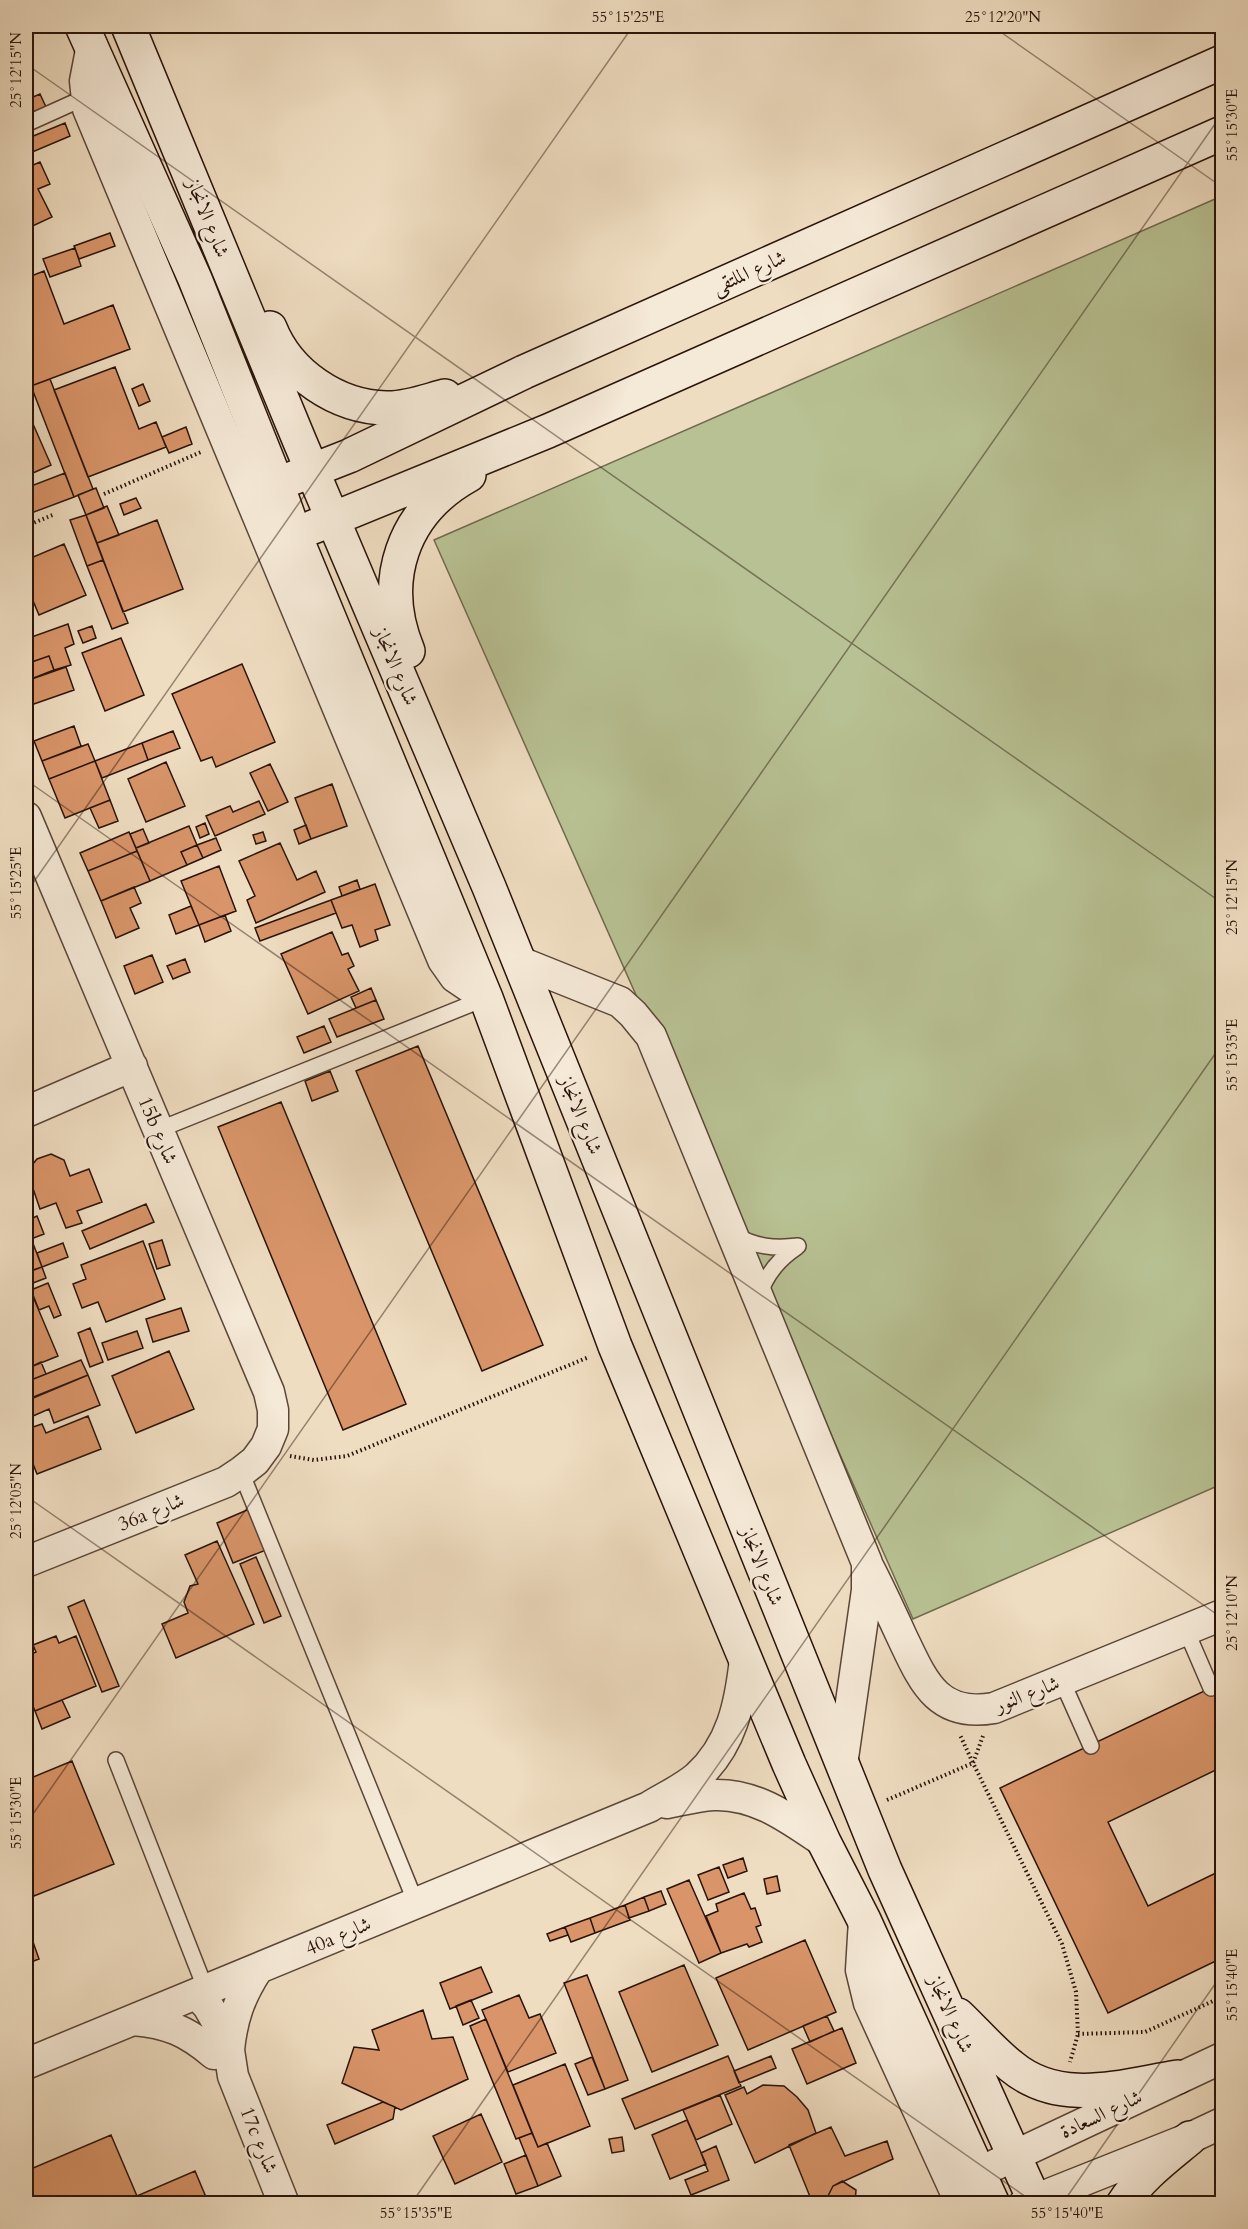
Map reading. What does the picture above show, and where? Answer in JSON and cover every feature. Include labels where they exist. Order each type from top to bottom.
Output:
[{"type":"street","name":"شارع الانجاز","points":[[128,26],[520,962],[885,1870],[946,2003],[1032,2202]]},
{"type":"street","name":"شارع الانجاز","points":[[87,35],[195,279],[295,535],[486,998],[615,1346],[745,1659],[824,1842],[864,1920],[993,2204]]},
{"type":"street","points":[[87,35],[86,97],[88,109],[443,960],[455,977],[486,998]]},
{"type":"street","name":"شارع الملتقى","points":[[277,484],[349,456],[524,372],[1222,62]]},
{"type":"street","points":[[165,113],[190,143],[209,176],[273,335],[288,359],[308,379],[332,394],[359,404],[387,408],[420,403],[524,372]]},
{"type":"street","points":[[295,535],[549,432],[1222,133]]},
{"type":"street","points":[[489,887],[482,841],[472,805],[397,620],[394,593],[397,567],[406,542],[419,519],[436,499],[457,482],[549,432]]},
{"type":"street","name":"15b شارع","points":[[26,817],[269,1392],[273,1410],[273,1429],[266,1446]]},
{"type":"street","name":"شارع النور","points":[[520,962],[620,1002],[651,1036],[867,1563],[926,1685],[944,1701],[969,1711],[994,1708],[1222,1615]]},
{"type":"street","points":[[26,1112],[132,1066]]},
{"type":"street","name":"36a شارع","points":[[26,1562],[226,1482],[255,1461],[266,1446]]},
{"type":"street","points":[[842,1765],[867,1590],[867,1563]]},
{"type":"street","name":"40a شارع","points":[[26,2064],[649,1807],[695,1778],[720,1750],[736,1716],[745,1659]]},
{"type":"street","name":"40a شارع","points":[[649,1807],[715,1795],[750,1799],[771,1807],[824,1842]]},
{"type":"street","points":[[864,1920],[861,1970],[869,2002],[961,2204]]},
{"type":"street","points":[[133,2020],[155,2022],[177,2028],[225,2060],[237,2007],[245,1988],[257,1970]]},
{"type":"street","name":"17c شارع","points":[[202,1992],[217,2019],[225,2060],[284,2204]]},
{"type":"street","points":[[946,2003],[1012,2067],[1032,2079],[1062,2090],[1101,2091],[1178,2077]]},
{"type":"street","name":"شارع السعادة","points":[[980,2172],[1222,2058]]},
{"type":"street","points":[[1032,2202],[1222,2123]]},
{"type":"street","points":[[1123,2204],[1131,2191],[1150,2172],[1190,2138]]},
{"type":"lane","points":[[26,124],[86,97]]},
{"type":"lane","points":[[158,1130],[486,998]]},
{"type":"lane","points":[[732,1233],[744,1240],[764,1246],[784,1248],[798,1246],[784,1255],[773,1268],[764,1282],[759,1298]]},
{"type":"lane","points":[[242,1472],[416,1904]]},
{"type":"lane","points":[[1186,1630],[1211,1688]]},
{"type":"lane","points":[[1062,1680],[1091,1746]]},
{"type":"lane","points":[[117,1760],[202,1992]]},
{"type":"path","points":[[104,494],[227,441]]},
{"type":"path","points":[[26,526],[55,514]]},
{"type":"path","points":[[266,1446],[281,1454],[314,1460],[347,1456],[615,1346]]},
{"type":"path","points":[[944,1701],[1062,1944],[1076,1992],[1078,2034],[1062,2090]]},
{"type":"path","points":[[861,1811],[973,1762],[994,1708]]},
{"type":"path","points":[[1078,2034],[1145,2032],[1222,1997]]},
{"type":"green space","points":[[1222,196],[1222,1484],[913,1619],[434,540]]},
{"type":"building","points":[[26,70],[30,86],[26,88]]},
{"type":"building","points":[[40,94],[46,107],[27,114],[26,100]]},
{"type":"building","points":[[65,123],[70,136],[30,153],[26,139]]},
{"type":"building","points":[[40,162],[50,184],[38,189],[52,217],[26,229],[26,168]]},
{"type":"building","points":[[110,233],[115,246],[79,259],[74,246]]},
{"type":"building","points":[[75,248],[81,266],[50,277],[43,259]]},
{"type":"building","points":[[44,271],[64,324],[113,305],[130,349],[31,386],[26,371],[26,278]]},
{"type":"building","points":[[115,367],[139,429],[156,422],[166,447],[88,477],[54,390]]},
{"type":"building","points":[[50,379],[93,489],[74,497],[31,386]]},
{"type":"building","points":[[143,384],[150,401],[139,406],[132,389]]},
{"type":"building","points":[[26,408],[51,465],[26,476]]},
{"type":"building","points":[[186,427],[192,444],[169,453],[162,437]]},
{"type":"building","points":[[65,473],[74,497],[26,515],[26,488]]},
{"type":"building","points":[[96,488],[104,508],[86,515],[78,495]]},
{"type":"building","points":[[136,498],[141,508],[124,515],[120,504]]},
{"type":"building","points":[[107,506],[119,535],[97,543],[86,515]]},
{"type":"building","points":[[86,515],[103,560],[87,566],[70,520]]},
{"type":"building","points":[[157,520],[183,589],[123,612],[97,543]]},
{"type":"building","points":[[28,526],[32,536],[26,538],[26,527]]},
{"type":"building","points":[[64,544],[86,595],[39,615],[26,584],[26,560]]},
{"type":"building","points":[[103,560],[128,623],[112,629],[87,566]]},
{"type":"building","points":[[68,624],[74,644],[65,648],[71,665],[54,670],[49,656],[26,664],[26,639]]},
{"type":"building","points":[[92,626],[96,638],[83,643],[78,631]]},
{"type":"building","points":[[121,638],[144,695],[105,711],[82,653]]},
{"type":"building","points":[[49,656],[54,670],[26,681],[26,664]]},
{"type":"building","points":[[242,664],[275,742],[216,767],[212,757],[201,761],[172,694]]},
{"type":"building","points":[[66,667],[74,690],[31,705],[26,681]]},
{"type":"building","points":[[26,689],[31,705],[26,707]]},
{"type":"building","points":[[74,726],[81,746],[42,761],[34,741]]},
{"type":"building","points":[[173,731],[180,748],[148,760],[142,743]]},
{"type":"building","points":[[142,743],[148,760],[102,778],[95,761]]},
{"type":"building","points":[[88,744],[95,761],[49,779],[42,761]]},
{"type":"building","points":[[95,761],[110,800],[65,818],[49,779]]},
{"type":"building","points":[[166,762],[185,806],[146,822],[128,779]]},
{"type":"building","points":[[270,764],[288,802],[268,811],[250,773]]},
{"type":"building","points":[[332,784],[347,826],[311,839],[295,798]]},
{"type":"building","points":[[110,800],[118,821],[99,828],[90,808]]},
{"type":"building","points":[[259,801],[265,814],[215,836],[206,816],[230,806],[233,812]]},
{"type":"building","points":[[205,823],[209,834],[200,838],[196,827]]},
{"type":"building","points":[[306,825],[311,839],[299,844],[294,830]]},
{"type":"building","points":[[189,826],[197,845],[181,852],[187,865],[150,881],[136,848]]},
{"type":"building","points":[[143,829],[149,843],[136,848],[130,834]]},
{"type":"building","points":[[129,832],[137,851],[88,871],[80,853]]},
{"type":"building","points":[[263,832],[266,841],[256,844],[253,835]]},
{"type":"building","points":[[216,838],[221,850],[203,858],[197,845]]},
{"type":"building","points":[[280,843],[297,880],[316,871],[325,892],[256,923],[247,900],[255,896],[239,861]]},
{"type":"building","points":[[197,845],[203,858],[187,865],[181,852]]},
{"type":"building","points":[[137,851],[150,881],[101,901],[88,871]]},
{"type":"building","points":[[219,866],[236,911],[199,925],[181,881]]},
{"type":"building","points":[[357,880],[360,889],[342,896],[339,887]]},
{"type":"building","points":[[375,884],[390,925],[375,930],[378,940],[360,947],[352,925],[342,928],[331,900]]},
{"type":"building","points":[[134,887],[141,903],[130,908],[139,928],[116,938],[101,901]]},
{"type":"building","points":[[331,900],[336,913],[260,941],[255,928]]},
{"type":"building","points":[[191,906],[199,925],[176,934],[169,915]]},
{"type":"building","points":[[225,915],[231,931],[205,942],[199,925]]},
{"type":"building","points":[[332,932],[342,955],[348,953],[354,966],[348,969],[359,991],[308,1014],[281,954]]},
{"type":"building","points":[[152,955],[163,982],[135,994],[124,966]]},
{"type":"building","points":[[185,959],[190,972],[173,979],[167,966]]},
{"type":"building","points":[[371,988],[376,1000],[356,1008],[351,997]]},
{"type":"building","points":[[376,1000],[384,1019],[337,1037],[329,1019]]},
{"type":"building","points":[[324,1026],[331,1042],[304,1053],[297,1037]]},
{"type":"building","points":[[418,1046],[543,1345],[482,1371],[356,1071]]},
{"type":"building","points":[[330,1071],[338,1091],[312,1101],[305,1081]]},
{"type":"building","points":[[281,1102],[406,1404],[343,1430],[218,1127]]},
{"type":"building","points":[[51,1154],[64,1160],[70,1176],[89,1169],[102,1202],[77,1211],[82,1223],[66,1228],[56,1203],[40,1209],[27,1171],[37,1159]]},
{"type":"building","points":[[146,1204],[154,1222],[90,1249],[82,1231]]},
{"type":"building","points":[[37,1216],[44,1234],[31,1239],[26,1221]]},
{"type":"building","points":[[26,1225],[42,1267],[27,1272],[26,1267]]},
{"type":"building","points":[[162,1240],[170,1265],[157,1269],[149,1244]]},
{"type":"building","points":[[143,1241],[165,1299],[106,1322],[98,1302],[82,1308],[73,1284],[86,1279],[81,1265]]},
{"type":"building","points":[[63,1243],[68,1257],[42,1267],[37,1253]]},
{"type":"building","points":[[42,1267],[46,1278],[28,1285],[26,1273]]},
{"type":"building","points":[[48,1283],[61,1315],[54,1318],[49,1306],[39,1310],[31,1290]]},
{"type":"building","points":[[31,1290],[34,1299],[26,1302],[26,1293]]},
{"type":"building","points":[[34,1299],[58,1356],[26,1369],[26,1302]]},
{"type":"building","points":[[181,1308],[189,1331],[153,1342],[146,1319]]},
{"type":"building","points":[[90,1328],[103,1362],[90,1367],[78,1333]]},
{"type":"building","points":[[137,1331],[143,1348],[108,1360],[102,1343]]},
{"type":"building","points":[[169,1351],[194,1409],[136,1433],[112,1376]]},
{"type":"building","points":[[81,1360],[88,1375],[31,1398],[26,1382]]},
{"type":"building","points":[[41,1362],[46,1374],[26,1382],[26,1369]]},
{"type":"building","points":[[88,1375],[100,1405],[54,1423],[49,1409],[26,1419],[26,1401]]},
{"type":"building","points":[[88,1416],[101,1449],[37,1474],[26,1446],[26,1440],[30,1438],[27,1429],[42,1424],[46,1433]]},
{"type":"building","points":[[254,1507],[271,1548],[233,1563],[217,1523]]},
{"type":"building","points":[[217,1541],[254,1624],[176,1658],[162,1624],[188,1613],[184,1602],[190,1586],[198,1584],[185,1555]]},
{"type":"building","points":[[256,1557],[281,1616],[264,1623],[240,1564]]},
{"type":"building","points":[[84,1600],[119,1686],[102,1692],[68,1607]]},
{"type":"building","points":[[26,1625],[33,1646],[26,1649]]},
{"type":"building","points":[[56,1636],[59,1643],[76,1636],[96,1686],[35,1711],[26,1689],[26,1656],[36,1652],[33,1645]]},
{"type":"building","points":[[1221,1683],[1222,1767],[1108,1822],[1148,1906],[1222,1870],[1222,1958],[1108,2013],[1000,1788]]},
{"type":"building","points":[[62,1700],[70,1717],[42,1729],[35,1711]]},
{"type":"building","points":[[72,1761],[114,1864],[34,1896],[26,1874],[26,1780]]},
{"type":"building","points":[[743,1858],[747,1871],[728,1878],[723,1865]]},
{"type":"building","points":[[719,1867],[729,1892],[708,1900],[698,1875]]},
{"type":"building","points":[[777,1876],[780,1891],[767,1894],[764,1879]]},
{"type":"building","points":[[689,1880],[721,1953],[699,1963],[667,1889]]},
{"type":"building","points":[[661,1891],[666,1904],[649,1911],[644,1897]]},
{"type":"building","points":[[744,1893],[751,1909],[755,1908],[761,1925],[756,1927],[762,1942],[749,1947],[747,1944],[721,1953],[706,1916],[718,1911],[716,1904]]},
{"type":"building","points":[[644,1897],[649,1911],[629,1918],[625,1905]]},
{"type":"building","points":[[625,1905],[630,1920],[595,1933],[590,1918]]},
{"type":"building","points":[[590,1918],[595,1933],[571,1942],[565,1927]]},
{"type":"building","points":[[565,1927],[568,1935],[550,1941],[547,1934]]},
{"type":"building","points":[[32,1939],[39,1959],[26,1964],[26,1941]]},
{"type":"building","points":[[805,1940],[836,2012],[748,2050],[716,1978]]},
{"type":"building","points":[[684,1965],[718,2045],[652,2072],[619,1992]]},
{"type":"building","points":[[481,1967],[492,1992],[450,2009],[440,1983]]},
{"type":"building","points":[[587,1975],[628,2080],[605,2089],[564,1983]]},
{"type":"building","points":[[519,1995],[529,2018],[540,2014],[556,2053],[508,2072],[482,2010]]},
{"type":"building","points":[[471,2000],[479,2018],[463,2025],[456,2006]]},
{"type":"building","points":[[423,2010],[432,2039],[453,2037],[468,2079],[401,2110],[342,2083],[354,2047],[379,2050],[372,2030]]},
{"type":"building","points":[[827,2016],[834,2031],[810,2042],[803,2026]]},
{"type":"building","points":[[486,2019],[532,2133],[516,2139],[470,2026]]},
{"type":"building","points":[[842,2028],[856,2063],[807,2084],[792,2049]]},
{"type":"building","points":[[728,2056],[741,2086],[635,2129],[622,2099]]},
{"type":"building","points":[[771,2056],[776,2068],[739,2083],[734,2071]]},
{"type":"building","points":[[592,2057],[605,2089],[588,2095],[575,2064]]},
{"type":"building","points":[[565,2064],[590,2126],[538,2147],[513,2085]]},
{"type":"building","points":[[763,2085],[784,2086],[797,2097],[808,2110],[816,2133],[755,2163],[725,2095],[744,2087],[747,2094]]},
{"type":"building","points":[[720,2095],[732,2124],[696,2140],[683,2110]]},
{"type":"building","points":[[383,2102],[395,2107],[393,2119],[335,2144],[327,2125]]},
{"type":"building","points":[[481,2114],[502,2162],[455,2184],[433,2136]]},
{"type":"building","points":[[687,2120],[706,2164],[670,2179],[652,2135]]},
{"type":"building","points":[[831,2127],[845,2156],[887,2141],[893,2159],[833,2186],[824,2204],[813,2204],[789,2145]]},
{"type":"building","points":[[532,2133],[538,2147],[547,2143],[561,2176],[538,2186],[519,2138]]},
{"type":"building","points":[[111,2135],[137,2196],[195,2171],[208,2202],[204,2204],[26,2204],[26,2171]]},
{"type":"building","points":[[622,2137],[624,2151],[612,2153],[609,2139]]},
{"type":"building","points":[[716,2146],[729,2180],[691,2195],[685,2180],[708,2171],[701,2153]]},
{"type":"building","points":[[526,2155],[538,2186],[516,2194],[504,2164]]},
{"type":"building","points":[[842,2181],[856,2190],[855,2204],[824,2204],[833,2186]]}]
